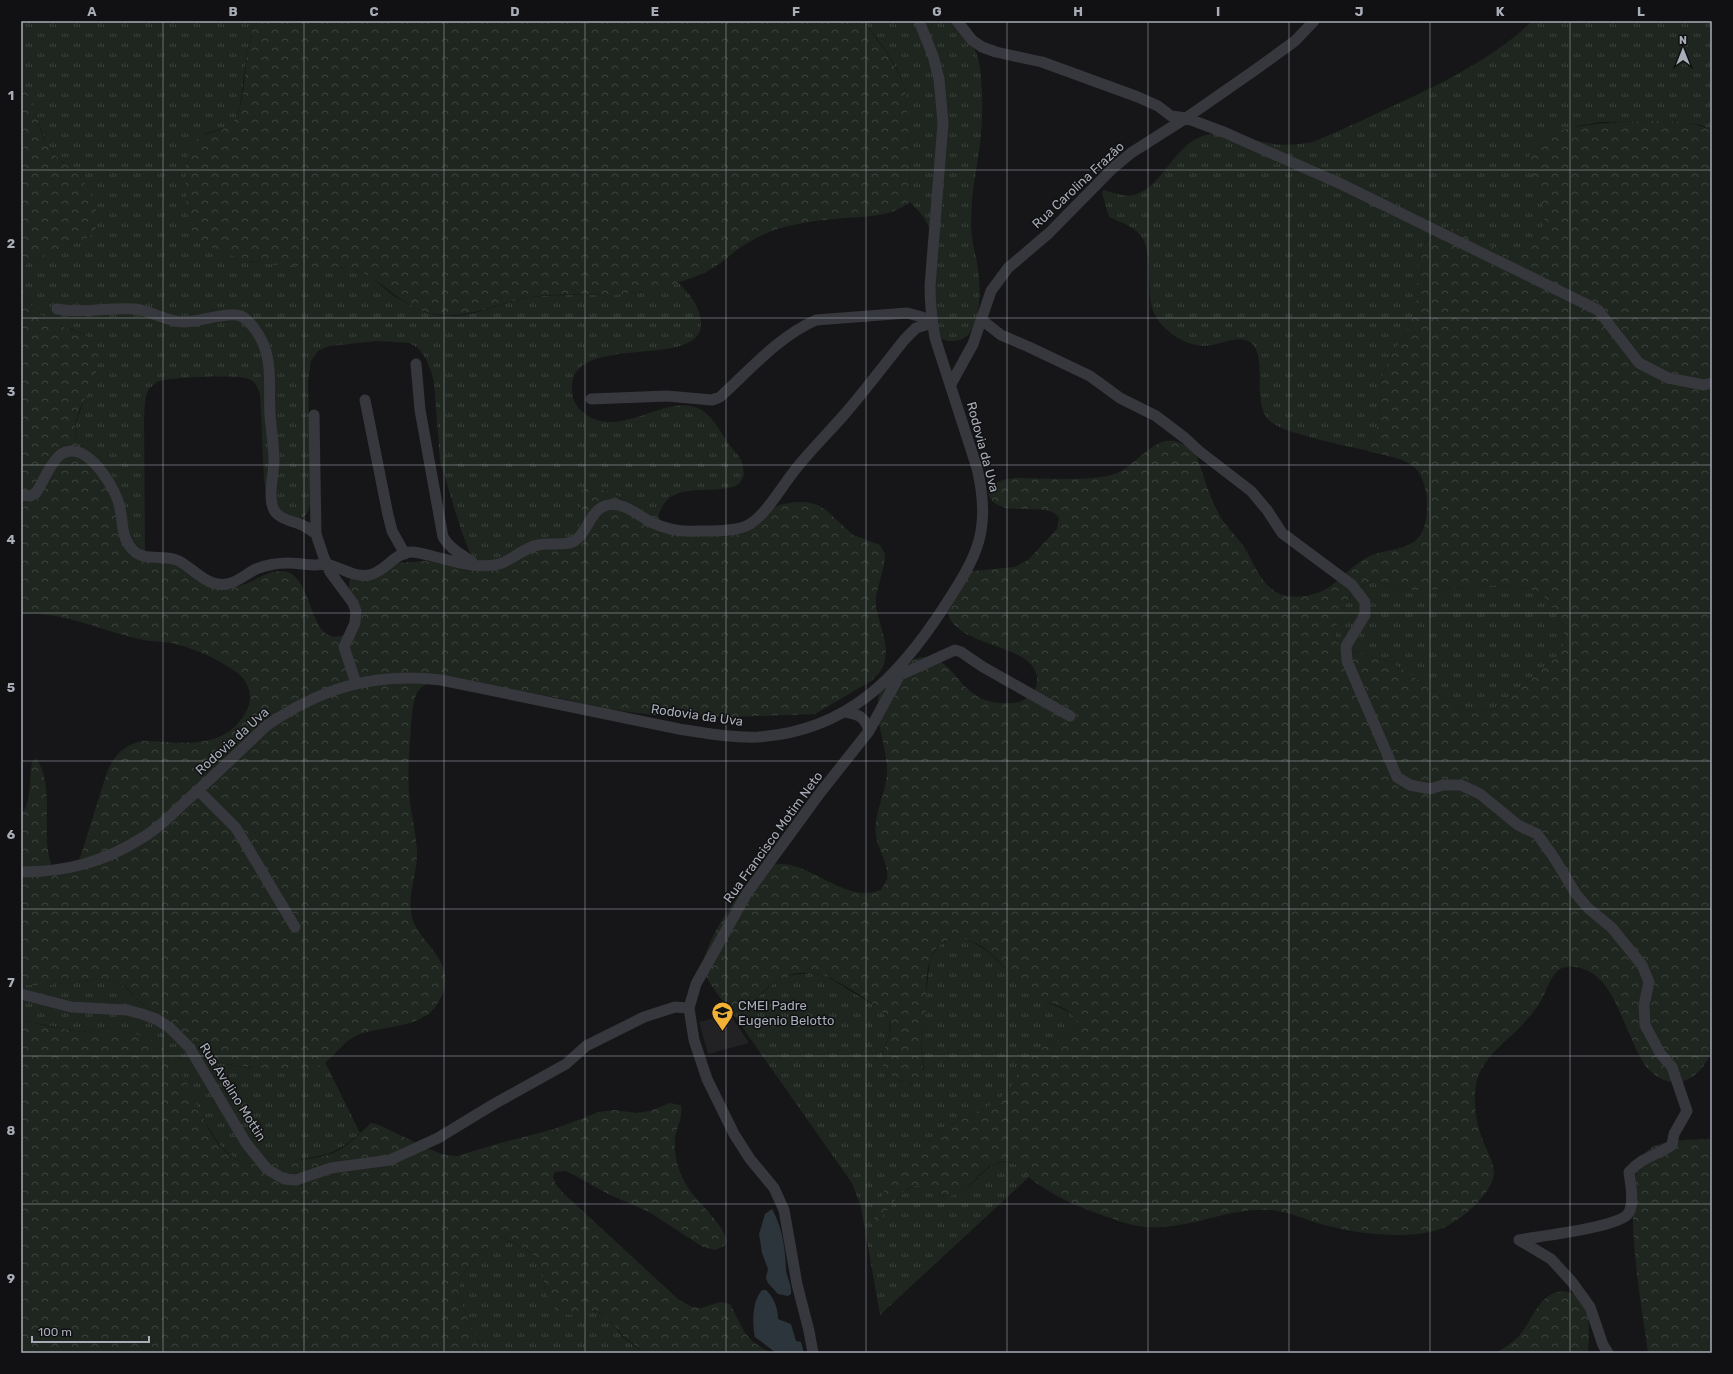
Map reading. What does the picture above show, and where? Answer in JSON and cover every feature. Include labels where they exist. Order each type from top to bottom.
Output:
[{"type":"street","name":"Rodovia da Uva","points":[[21,872],[61,870],[88,863],[111,855],[138,841],[154,830],[266,726],[277,718],[314,698],[356,683],[370,680],[403,677],[441,680],[679,729],[740,736],[770,736],[820,723],[844,712],[873,693],[908,658],[938,616],[967,571],[978,545],[982,523],[983,507],[981,487],[951,384],[935,338],[932,323],[930,286],[943,123],[941,99],[935,64],[929,44],[919,21]]},
{"type":"street","points":[[957,21],[972,40],[996,52],[1042,62],[1138,97],[1158,106],[1171,116],[1186,118],[1226,133],[1341,184],[1598,310],[1640,363],[1668,378],[1704,385],[1712,383]]},
{"type":"street","name":"Rua Carolina Frazão","points":[[951,384],[973,344],[991,291],[1008,268],[1048,233],[1113,168],[1131,153],[1186,118],[1295,41],[1314,21]]},
{"type":"street","points":[[56,309],[70,311],[134,309],[147,311],[166,319],[182,322],[204,320],[227,315],[241,316],[258,334],[267,351],[274,461],[271,492],[272,504],[276,513],[304,526],[316,534]]},
{"type":"street","points":[[591,399],[667,396],[712,400],[720,397],[774,347],[805,325],[816,320],[907,313],[922,317],[932,323]]},
{"type":"street","points":[[982,320],[1001,336],[1029,347],[1083,373],[1120,398],[1156,416],[1186,438],[1199,451],[1251,491],[1267,510],[1282,533],[1352,585],[1365,602],[1365,615],[1346,646],[1347,661],[1397,777],[1410,786],[1430,789],[1443,785],[1461,786],[1480,794],[1518,826],[1537,834],[1553,856],[1576,894],[1588,908],[1612,928],[1642,965],[1648,982],[1644,1005],[1646,1025],[1660,1053],[1672,1067],[1687,1111],[1674,1134],[1672,1145],[1660,1153],[1643,1159],[1629,1172],[1632,1205],[1628,1214],[1609,1224],[1519,1240],[1551,1260],[1572,1282],[1590,1307],[1603,1346],[1608,1353]]},
{"type":"street","points":[[21,495],[30,496],[36,493],[58,456],[66,452],[81,453],[89,458],[102,472],[112,487],[119,501],[125,541],[137,554],[146,557],[171,557],[180,561],[210,582],[217,585],[225,585],[234,582],[257,569],[273,564],[289,563],[327,564],[365,576],[380,570],[410,552],[476,565],[499,564],[530,547],[576,540],[595,512],[600,508],[613,504],[620,505],[654,524],[679,530],[714,531],[734,529],[750,525],[763,512],[785,482],[820,440],[842,417],[905,339],[916,328],[932,323]]},
{"type":"street","points":[[416,364],[420,410],[443,537],[457,553],[476,565]]},
{"type":"street","points":[[365,400],[392,531],[405,554]]},
{"type":"street","points":[[314,415],[316,534],[330,572],[353,603],[356,611],[355,623],[344,647],[344,654],[356,683]]},
{"type":"street","points":[[900,675],[954,650],[960,652],[982,667],[1070,716]]},
{"type":"street","name":"Rua Francisco Motim Neto","points":[[813,1353],[797,1284],[784,1210],[774,1188],[750,1159],[734,1134],[707,1079],[694,1040],[689,1008],[696,984],[747,893],[820,793],[869,731],[908,658]]},
{"type":"street","points":[[844,712],[856,714],[862,717],[866,722],[869,731]]},
{"type":"street","points":[[198,790],[236,828],[295,927]]},
{"type":"street","name":"Rua Avelino Mottin","points":[[21,994],[70,1007],[127,1010],[156,1019],[169,1027],[180,1036],[193,1054],[246,1143],[267,1168],[284,1179],[296,1180],[331,1168],[390,1160],[420,1148],[566,1064],[586,1046],[644,1017],[675,1007],[689,1008]]},
{"type":"shaded area","name":"CMEI Padre Eugenio Belotto","points":[[730,1014],[749,1043],[708,1054],[699,1022]]},
{"type":"shaded area","points":[[772,1209],[779,1224],[783,1239],[786,1270],[791,1291],[791,1294],[788,1296],[778,1294],[768,1283],[766,1278],[768,1269],[762,1253],[759,1234],[765,1214]]},
{"type":"shaded area","points":[[762,1290],[766,1290],[773,1300],[778,1319],[791,1324],[796,1341],[801,1342],[804,1353],[776,1353],[755,1337],[753,1326],[755,1306],[756,1300]]},
{"type":"green space","points":[[21,21],[254,21],[247,52],[240,107],[235,119],[229,126],[205,134],[250,262],[351,268],[366,274],[393,295],[411,306],[428,313],[445,316],[471,314],[520,299],[533,297],[631,293],[678,282],[693,300],[699,311],[701,323],[696,337],[681,346],[660,350],[612,355],[591,361],[577,371],[572,389],[573,397],[579,409],[585,414],[597,420],[611,422],[638,417],[666,408],[691,406],[698,408],[713,420],[741,460],[744,475],[740,483],[722,489],[693,490],[675,494],[662,506],[658,517],[608,491],[591,487],[580,491],[582,518],[575,535],[476,568],[461,530],[440,461],[434,383],[426,359],[418,348],[409,343],[377,341],[330,346],[319,350],[311,361],[308,382],[311,500],[308,512],[299,521],[291,522],[268,502],[264,480],[260,393],[253,381],[243,377],[218,376],[163,380],[150,387],[146,397],[144,418],[145,553],[130,538],[77,443],[75,428],[77,419],[97,368],[86,335],[45,318],[35,310],[23,294],[21,272],[28,262],[91,236],[79,176],[55,155],[47,145],[28,93],[21,85]]},
{"type":"green space","points":[[254,21],[863,21],[890,58],[903,83],[907,103],[910,202],[893,211],[874,216],[828,219],[775,230],[748,242],[706,272],[659,288],[610,295],[561,295],[531,297],[459,315],[434,314],[422,311],[411,306],[373,278],[351,268],[266,264],[249,261],[207,245],[193,232],[188,219],[186,177],[187,157],[196,140],[231,124],[238,113],[245,78],[247,54]]},
{"type":"green space","points":[[863,21],[960,21],[972,43],[979,61],[982,116],[971,220],[980,287],[976,320],[967,336],[959,340],[947,341],[936,336],[931,235],[926,221],[910,202],[908,126],[904,86],[892,60]]},
{"type":"green space","points":[[1532,21],[1712,21],[1712,131],[1701,125],[1674,121],[1600,122],[1576,126],[1542,201],[1544,210],[1543,230],[1532,243],[1521,250],[1510,252],[1490,246],[1461,231],[1440,231],[1429,238],[1422,250],[1418,268],[1417,302],[1415,311],[1408,329],[1384,371],[1381,382],[1380,413],[1378,423],[1374,435],[1366,450],[1302,435],[1289,431],[1271,422],[1265,414],[1261,403],[1260,367],[1258,356],[1255,347],[1248,341],[1238,339],[1209,346],[1190,344],[1170,333],[1160,323],[1152,308],[1150,297],[1149,263],[1145,243],[1134,229],[1109,217],[1102,192],[1104,190],[1126,195],[1134,195],[1143,191],[1152,185],[1174,158],[1191,142],[1209,134],[1228,134],[1279,145],[1313,142],[1450,78],[1485,58]]},
{"type":"green space","points":[[21,85],[31,99],[41,131],[51,151],[79,176],[88,189],[95,206],[97,222],[95,230],[91,236],[28,262],[21,272]]},
{"type":"green space","points":[[1641,121],[1683,122],[1697,125],[1712,131],[1712,1050],[1706,1062],[1691,1078],[1682,1081],[1673,1082],[1663,1080],[1653,1074],[1644,1064],[1616,1004],[1604,984],[1587,970],[1566,967],[1557,972],[1535,1010],[1488,1059],[1479,1075],[1475,1092],[1477,1119],[1480,1132],[1494,1169],[1493,1179],[1489,1187],[1484,1195],[1469,1211],[1451,1224],[1434,1231],[1409,1235],[1367,1233],[1340,1229],[1271,1210],[1252,1210],[1179,1225],[1160,1227],[1142,1226],[1122,1222],[1098,1214],[1062,1199],[1040,1186],[1030,1178],[1022,1168],[1010,1162],[993,1164],[967,1188],[952,1196],[942,1195],[927,1188],[917,1186],[911,1187],[897,1198],[886,1213],[877,1221],[873,1217],[876,1206],[887,1186],[902,1165],[943,1128],[997,1102],[1012,1086],[1021,1066],[1028,1057],[1035,1051],[1065,1037],[1075,1030],[1078,1022],[1071,1013],[1064,1008],[1034,997],[1028,993],[982,946],[972,941],[961,939],[946,941],[935,950],[928,966],[926,983],[926,1010],[921,1035],[923,1064],[921,1081],[914,1083],[901,1082],[886,1070],[883,1063],[882,1056],[890,1034],[888,1019],[869,1001],[826,976],[811,973],[794,974],[779,979],[751,1003],[733,1014],[716,992],[705,974],[705,957],[718,927],[740,894],[763,870],[772,865],[785,864],[798,867],[853,891],[867,893],[881,890],[887,879],[887,868],[877,840],[876,819],[886,781],[887,763],[879,724],[879,695],[889,680],[906,665],[920,658],[932,658],[941,662],[948,668],[968,690],[988,701],[1001,703],[1019,702],[1029,696],[1035,689],[1037,683],[1035,671],[1027,661],[1016,654],[971,636],[959,629],[950,619],[947,610],[946,604],[961,577],[973,571],[1015,567],[1028,560],[1057,529],[1059,518],[1053,512],[1035,509],[1007,508],[992,501],[988,493],[994,485],[1000,481],[1013,478],[1083,479],[1108,476],[1123,470],[1154,446],[1166,441],[1175,441],[1183,444],[1197,457],[1210,495],[1220,516],[1244,547],[1264,581],[1277,593],[1298,597],[1322,591],[1335,583],[1354,566],[1368,557],[1411,544],[1421,533],[1425,524],[1427,512],[1427,500],[1422,478],[1417,470],[1410,464],[1390,456],[1366,450],[1374,435],[1378,423],[1380,413],[1381,383],[1384,371],[1414,315],[1418,266],[1420,254],[1425,244],[1432,236],[1444,230],[1453,229],[1462,231],[1499,249],[1509,251],[1520,249],[1528,245],[1535,240],[1542,229],[1544,217],[1542,205],[1530,170],[1529,158],[1532,148],[1540,139],[1569,128],[1607,123]],"holes":[[[1378,582],[1412,590],[1502,585],[1532,590],[1543,596],[1555,611],[1564,631],[1564,644],[1556,657],[1494,709],[1478,711],[1464,710],[1452,704],[1401,668],[1386,660],[1346,650],[1338,644],[1334,632],[1349,598],[1359,587],[1367,583]]]},
{"type":"green space","points":[[21,285],[29,302],[41,314],[65,328],[85,335],[94,343],[98,354],[96,375],[77,417],[75,427],[76,435],[81,450],[101,478],[126,531],[139,549],[230,586],[242,585],[277,571],[283,571],[294,575],[307,597],[317,623],[324,632],[334,637],[347,634],[349,627],[350,579],[361,573],[400,563],[423,561],[448,562],[476,568],[575,535],[582,518],[580,491],[591,487],[608,491],[658,517],[663,523],[675,531],[729,529],[779,505],[795,502],[806,502],[818,505],[826,510],[853,535],[880,545],[885,554],[884,566],[876,595],[876,607],[885,642],[886,653],[884,664],[880,672],[871,681],[815,714],[731,717],[652,715],[608,709],[531,693],[436,681],[422,687],[418,691],[413,704],[409,755],[409,793],[417,850],[410,905],[415,924],[442,964],[445,975],[444,988],[438,1003],[423,1018],[402,1025],[368,1032],[353,1037],[326,1062],[313,1068],[289,1073],[219,1063],[206,1055],[180,1030],[143,1005],[126,987],[112,981],[100,979],[49,985],[21,985],[21,814],[25,810],[29,797],[32,762],[36,758],[42,770],[46,784],[47,840],[48,853],[52,866],[76,866],[82,852],[107,772],[116,756],[124,748],[142,741],[181,743],[206,741],[218,737],[229,731],[241,720],[249,706],[250,692],[247,684],[239,674],[209,656],[194,650],[164,642],[139,639],[52,615],[21,614]]},
{"type":"green space","points":[[1378,582],[1412,590],[1502,585],[1532,590],[1543,596],[1555,611],[1564,631],[1564,644],[1556,657],[1494,709],[1478,711],[1464,710],[1452,704],[1401,668],[1386,660],[1346,650],[1338,644],[1334,632],[1342,612],[1350,598],[1360,587],[1369,583]]},
{"type":"green space","points":[[958,938],[973,942],[990,953],[1030,994],[1071,1013],[1078,1022],[1075,1030],[1065,1037],[1035,1051],[1021,1066],[1012,1086],[997,1102],[943,1128],[927,1144],[876,1206],[873,1216],[877,1220],[903,1192],[909,1188],[923,1186],[943,1196],[961,1191],[972,1184],[988,1168],[998,1163],[1008,1162],[1015,1164],[1029,1177],[880,1315],[861,1207],[852,1183],[733,1014],[750,1004],[784,976],[810,973],[826,976],[880,1009],[889,1020],[890,1033],[882,1054],[888,1073],[901,1082],[912,1084],[924,1069],[921,1039],[930,961],[935,951],[941,945]]},
{"type":"green space","points":[[100,979],[112,981],[125,987],[143,1005],[180,1030],[206,1055],[219,1063],[250,1068],[314,1067],[325,1062],[360,1133],[345,1145],[325,1155],[270,1164],[243,1162],[230,1155],[223,1148],[178,1086],[136,1034],[76,1031],[21,1020],[21,985],[49,985]]},
{"type":"green space","points":[[21,1020],[75,1031],[136,1034],[155,1042],[168,1054],[179,1069],[216,1141],[228,1154],[243,1162],[253,1164],[280,1163],[315,1158],[333,1153],[349,1144],[371,1123],[379,1125],[429,1149],[445,1155],[457,1156],[554,1129],[599,1112],[615,1110],[636,1113],[650,1111],[670,1103],[681,1105],[680,1122],[675,1138],[676,1156],[679,1168],[690,1191],[718,1223],[727,1241],[724,1246],[715,1250],[703,1247],[649,1212],[608,1194],[565,1171],[555,1172],[553,1176],[555,1183],[563,1193],[678,1299],[692,1307],[701,1308],[720,1302],[730,1304],[745,1333],[753,1342],[770,1353],[645,1353],[623,1336],[609,1319],[600,1312],[592,1311],[574,1315],[558,1312],[550,1304],[545,1290],[542,1270],[536,1258],[530,1252],[501,1236],[465,1271],[461,1281],[460,1291],[465,1312],[484,1353],[21,1353]]},
{"type":"green space","points":[[1712,1139],[1712,1353],[1648,1353],[1634,1248],[1634,1189],[1638,1167],[1647,1151],[1653,1147],[1678,1140]]},
{"type":"green space","points":[[500,1236],[530,1252],[536,1258],[542,1270],[545,1290],[564,1314],[590,1311],[598,1312],[609,1319],[622,1336],[645,1353],[484,1353],[465,1312],[460,1291],[461,1281],[469,1266]]},
{"type":"green space","points":[[1562,1291],[1570,1292],[1580,1299],[1587,1313],[1589,1329],[1588,1353],[1497,1353],[1519,1336],[1541,1303],[1547,1297]]},
{"type":"place","name":"CMEI Padre Eugenio Belotto","points":[[722,1032]]}]
